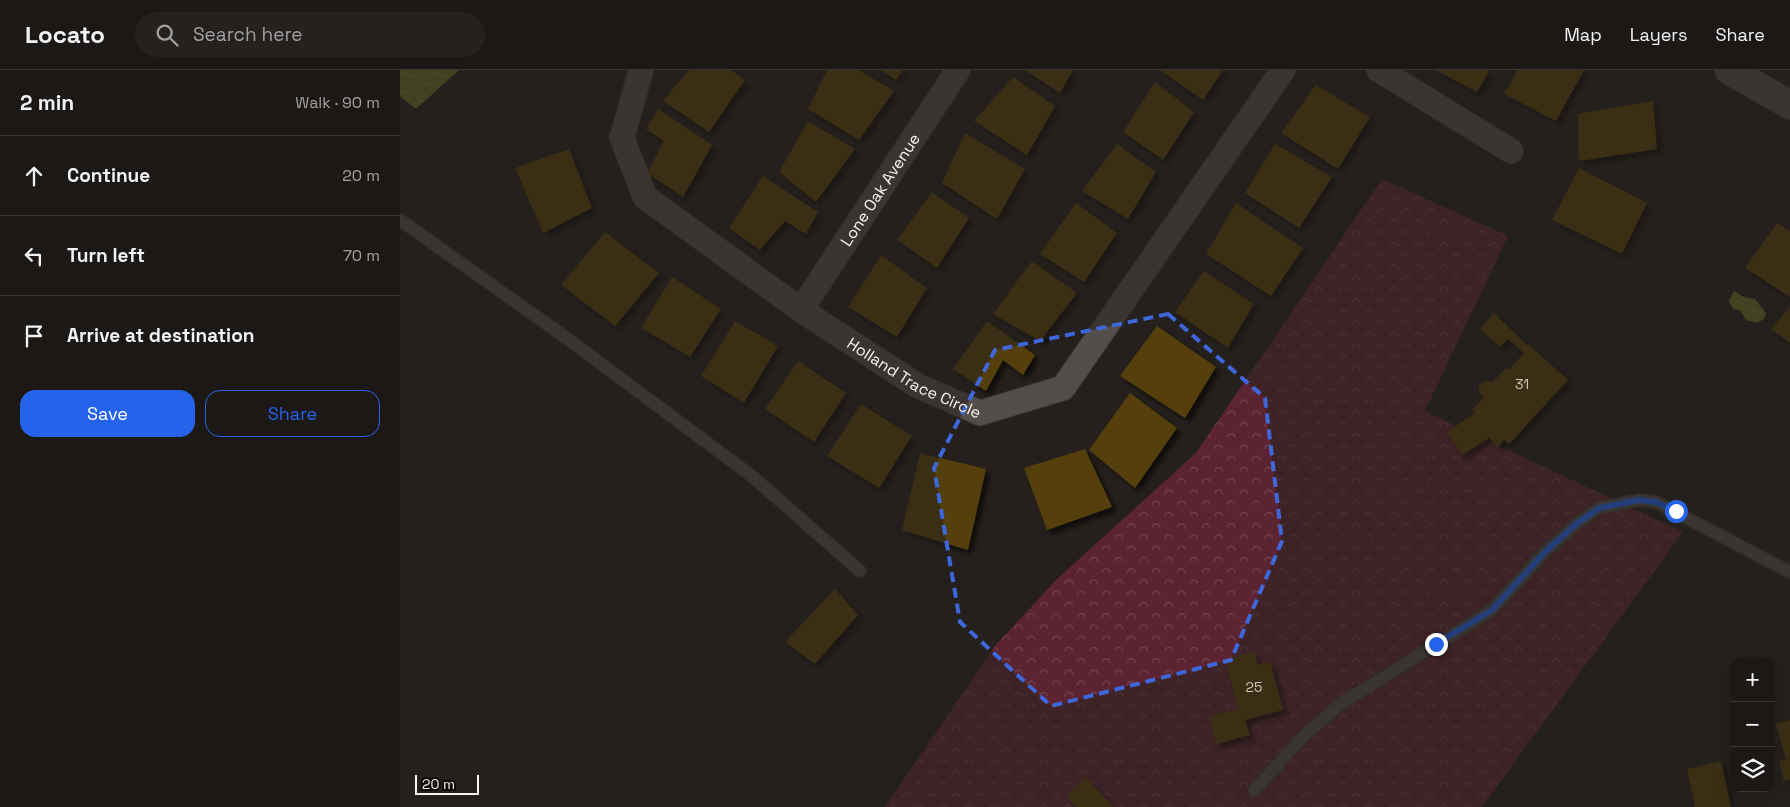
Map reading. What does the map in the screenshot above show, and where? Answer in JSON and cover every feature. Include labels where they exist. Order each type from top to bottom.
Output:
[{"type":"main road","points":[[1729,70],[1790,105]]},
{"type":"street","name":"Holland Trace Circle","points":[[641,70],[622,138],[644,197],[801,310],[918,386],[980,413],[1063,388],[1283,70]]},
{"type":"street","name":"Lone Oak Avenue","points":[[801,310],[958,70]]},
{"type":"street","points":[[1379,70],[1511,151]]},
{"type":"lane","points":[[400,220],[568,339],[753,477],[860,570]]},
{"type":"lane","points":[[1254,790],[1306,734],[1342,703],[1492,610],[1545,552],[1576,524],[1599,508],[1639,500],[1656,502],[1790,572]]},
{"type":"highlighted area","points":[[1168,314],[1265,398],[1282,541],[1231,660],[1051,706],[960,622],[934,468],[995,350]]},
{"type":"green space","points":[[1382,179],[1508,236],[1425,411],[1683,532],[1482,807],[885,807],[995,646],[1056,580],[1196,453]]},
{"type":"water","points":[[400,70],[459,70],[416,109],[400,96]]},
{"type":"water","points":[[1734,291],[1744,297],[1755,299],[1766,313],[1764,319],[1757,323],[1746,320],[1740,310],[1733,309],[1729,301]]},
{"type":"building","points":[[689,70],[731,70],[745,80],[709,132],[663,101]]},
{"type":"building","points":[[827,70],[859,70],[894,91],[859,140],[808,109]]},
{"type":"building","points":[[881,70],[903,70],[896,80]]},
{"type":"building","points":[[1025,70],[1073,70],[1060,93]]},
{"type":"building","points":[[1160,70],[1223,70],[1203,100]]},
{"type":"building","points":[[1436,70],[1490,70],[1477,92]]},
{"type":"building","points":[[1518,70],[1584,70],[1556,121],[1504,94]]},
{"type":"building","points":[[1013,77],[1055,106],[1027,155],[974,121]]},
{"type":"building","points":[[1155,82],[1194,112],[1163,160],[1123,132]]},
{"type":"building","points":[[1316,85],[1370,117],[1338,169],[1281,133]]},
{"type":"building","points":[[1653,101],[1657,149],[1579,161],[1578,114]]},
{"type":"building","points":[[658,109],[712,145],[683,197],[647,173],[664,141],[646,129]]},
{"type":"building","points":[[808,121],[855,149],[816,202],[779,172]]},
{"type":"building","points":[[965,133],[1025,169],[997,219],[942,183]]},
{"type":"building","points":[[1117,144],[1156,172],[1128,219],[1082,191]]},
{"type":"building","points":[[1275,144],[1332,177],[1299,228],[1245,193]]},
{"type":"building","points":[[569,149],[592,208],[543,233],[515,168]]},
{"type":"building","points":[[1579,168],[1647,203],[1622,254],[1552,220]]},
{"type":"building","points":[[763,176],[818,212],[806,234],[785,221],[760,250],[729,228]]},
{"type":"building","points":[[932,192],[969,218],[937,268],[897,240]]},
{"type":"building","points":[[1076,203],[1117,233],[1084,282],[1040,254]]},
{"type":"building","points":[[1236,203],[1303,248],[1271,296],[1206,254]]},
{"type":"building","points":[[1777,223],[1790,231],[1790,297],[1745,268]]},
{"type":"building","points":[[605,232],[659,273],[615,326],[561,285]]},
{"type":"building","points":[[881,255],[927,288],[897,337],[848,307]]},
{"type":"building","points":[[1032,261],[1077,293],[1040,341],[993,314]]},
{"type":"building","points":[[1204,271],[1254,304],[1228,348],[1175,312]]},
{"type":"building","points":[[672,277],[721,309],[690,357],[641,328]]},
{"type":"building","points":[[1790,307],[1790,343],[1771,329]]},
{"type":"building","points":[[1494,313],[1527,345],[1568,380],[1509,444],[1504,440],[1498,447],[1489,438],[1462,455],[1447,432],[1475,413],[1472,410],[1484,397],[1479,392],[1479,386],[1486,380],[1492,383],[1506,368],[1509,370],[1524,353],[1508,339],[1500,347],[1480,329]]},
{"type":"building","points":[[735,321],[778,346],[744,403],[701,376]]},
{"type":"building","points":[[987,321],[1035,355],[1023,375],[1003,360],[986,391],[953,369]]},
{"type":"building","points":[[1157,326],[1216,367],[1185,418],[1120,376]]},
{"type":"building","points":[[798,361],[846,393],[814,442],[765,409]]},
{"type":"building","points":[[1130,393],[1177,428],[1135,488],[1089,450]]},
{"type":"building","points":[[861,404],[912,436],[879,488],[827,456]]},
{"type":"building","points":[[1085,449],[1112,507],[1047,530],[1024,468]]},
{"type":"building","points":[[920,453],[986,469],[968,550],[902,530]]},
{"type":"building","points":[[835,589],[858,615],[815,664],[785,642]]},
{"type":"building","points":[[1254,651],[1258,665],[1270,661],[1283,710],[1245,720],[1250,735],[1216,744],[1209,716],[1238,709],[1225,660]]},
{"type":"building","points":[[1790,720],[1790,780],[1784,781],[1779,761],[1786,760],[1776,724]]},
{"type":"building","points":[[1721,761],[1731,807],[1695,807],[1687,769]]},
{"type":"building","points":[[1086,777],[1113,807],[1076,807],[1066,796]]},
{"type":"route","points":[[1436,644],[1492,610],[1545,552],[1576,524],[1599,508],[1639,500],[1656,502],[1676,511]]}]
